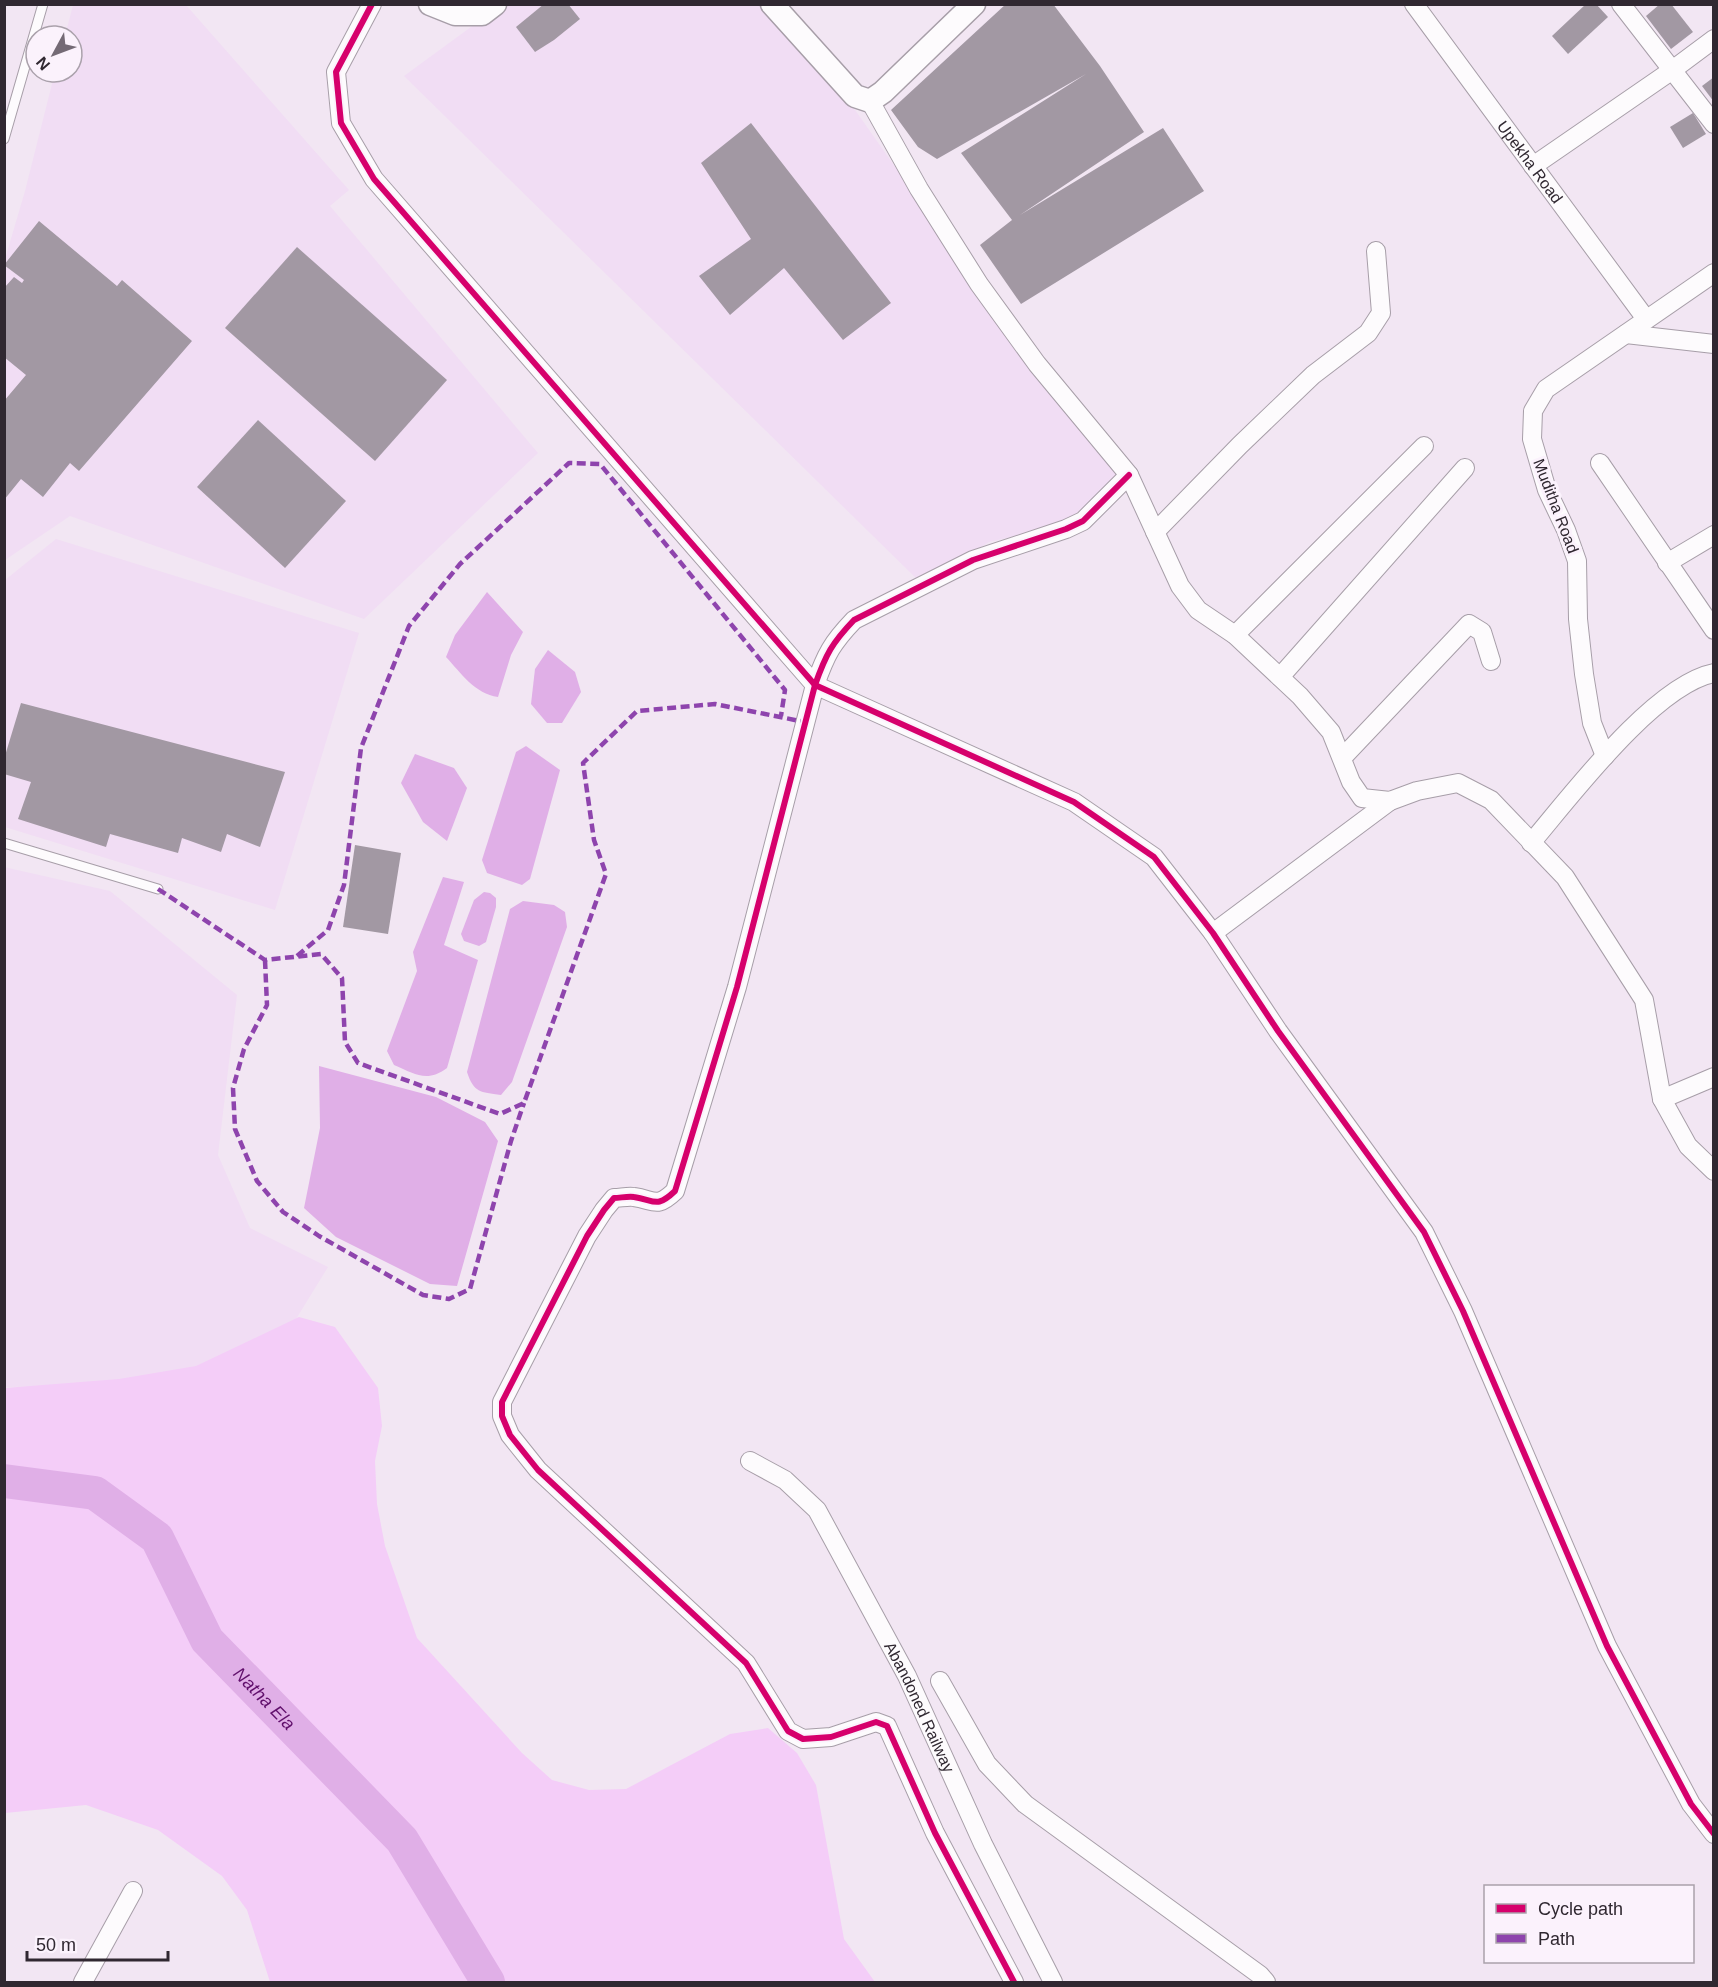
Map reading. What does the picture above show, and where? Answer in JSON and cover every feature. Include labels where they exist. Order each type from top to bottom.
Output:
[{"type":"street","points":[[372,4],[336,72],[341,123],[374,179],[815,685],[1074,802],[1154,856],[1213,933],[1278,1031],[1424,1232],[1463,1311],[1607,1646],[1691,1804],[1713,1834]]},
{"type":"street","points":[[430,4],[455,14],[482,14],[495,4]]},
{"type":"street","points":[[772,4],[855,96],[870,101],[919,189],[980,284],[1036,364],[1129,475],[1180,586],[1198,610],[1235,635],[1300,696],[1331,732],[1343,757],[1351,782],[1362,798],[1390,801]]},
{"type":"street","points":[[870,101],[883,92],[974,4]]},
{"type":"street","name":"Upekha Road","points":[[1414,4],[1646,319]]},
{"type":"street","points":[[1621,4],[1713,124]]},
{"type":"street","points":[[1533,166],[1671,71],[1713,39]]},
{"type":"street","points":[[1155,532],[1312,375],[1368,333],[1380,313],[1376,251]]},
{"type":"street","name":"Muditha Road","points":[[1605,756],[1592,723],[1584,674],[1578,618],[1577,561],[1566,530],[1547,490],[1532,439],[1533,411],[1546,389],[1713,273]]},
{"type":"street","points":[[1626,334],[1713,344]]},
{"type":"street","points":[[1235,635],[1424,446]]},
{"type":"street","points":[[1600,463],[1713,630]]},
{"type":"street","points":[[1280,678],[1465,468]]},
{"type":"street","points":[[1014,1983],[935,1833],[887,1726],[876,1722],[831,1737],[803,1739],[788,1731],[746,1663],[538,1470],[510,1435],[502,1416],[502,1402],[587,1236],[604,1210],[614,1198],[633,1197],[654,1203],[665,1201],[675,1191],[736,987],[815,685],[825,655],[854,620],[973,560],[1066,530],[1083,521],[1129,475]]},
{"type":"street","points":[[1667,563],[1713,535]]},
{"type":"street","points":[[1343,757],[1469,624],[1482,632],[1491,661]]},
{"type":"street","points":[[1531,843],[1605,756],[1660,702],[1699,676],[1713,674]]},
{"type":"street","points":[[1213,933],[1390,801],[1417,791],[1458,783],[1491,800],[1565,877],[1644,1000],[1662,1099],[1688,1146],[1713,1171]]},
{"type":"street","points":[[1662,1099],[1713,1077]]},
{"type":"street","name":"Abandoned Railway","points":[[750,1461],[785,1480],[817,1510],[907,1676],[983,1844],[1053,1983]]},
{"type":"street","points":[[940,1681],[987,1764],[1025,1804],[1260,1975],[1266,1983]]},
{"type":"street","points":[[83,1983],[133,1891]]},
{"type":"lane","points":[[4,139],[43,4]]},
{"type":"lane","points":[[4,843],[158,889]]},
{"type":"shaded area","points":[[73,5],[186,5],[349,190],[330,206],[538,453],[364,619],[70,516],[5,560],[5,259],[52,84],[84,84],[84,24],[68,24]]},
{"type":"shaded area","points":[[501,5],[776,5],[841,90],[974,279],[1122,471],[1065,524],[989,542],[922,584],[404,76]]},
{"type":"shaded area","points":[[56,539],[359,633],[275,910],[5,827],[5,580]]},
{"type":"shaded area","points":[[487,592],[523,632],[511,655],[498,697],[475,687],[446,657],[455,635]]},
{"type":"shaded area","points":[[548,650],[575,672],[581,692],[562,723],[547,723],[531,704],[535,669]]},
{"type":"shaded area","points":[[526,746],[560,770],[530,879],[522,885],[487,873],[482,860],[516,752]]},
{"type":"shaded area","points":[[415,754],[454,768],[467,788],[447,841],[423,822],[401,783]]},
{"type":"shaded area","points":[[4,867],[110,891],[237,995],[218,1155],[250,1228],[328,1267],[256,1384],[5,1387]]},
{"type":"shaded area","points":[[443,877],[464,882],[444,945],[478,960],[447,1068],[440,1073],[421,1076],[394,1065],[387,1051],[417,971],[413,952]]},
{"type":"shaded area","points":[[484,892],[496,898],[496,907],[486,942],[479,946],[464,941],[461,934],[474,900]]},
{"type":"shaded area","points":[[523,901],[554,905],[565,912],[567,927],[512,1082],[501,1095],[475,1088],[467,1072],[510,909]]},
{"type":"shaded area","points":[[319,1066],[436,1097],[485,1122],[498,1141],[457,1286],[430,1284],[336,1237],[304,1208],[320,1128]]},
{"type":"shaded area","points":[[299,1317],[335,1327],[378,1388],[382,1426],[375,1461],[377,1504],[385,1546],[417,1638],[522,1753],[552,1780],[589,1790],[626,1789],[730,1734],[768,1728],[797,1753],[816,1785],[844,1939],[875,1982],[270,1982],[247,1910],[222,1876],[158,1830],[86,1805],[5,1813],[5,1388],[119,1379],[196,1366]]},
{"type":"building","points":[[544,4],[568,4],[580,19],[535,52],[516,27]]},
{"type":"building","points":[[1006,4],[1053,4],[1100,66],[1144,132],[1020,215],[1163,128],[1204,191],[1021,304],[980,245],[1012,220],[961,153],[1086,74],[937,159],[918,147],[891,110]]},
{"type":"building","points":[[1586,4],[1596,4],[1608,17],[1568,54],[1552,36]]},
{"type":"building","points":[[1660,4],[1671,4],[1693,32],[1671,49],[1646,16]]},
{"type":"building","points":[[1714,77],[1714,102],[1702,86]]},
{"type":"building","points":[[1693,113],[1706,134],[1683,148],[1670,127]]},
{"type":"building","points":[[751,123],[891,303],[843,340],[784,268],[730,315],[699,276],[751,239],[701,163]]},
{"type":"building","points":[[39,221],[117,286],[122,280],[192,341],[79,471],[70,463],[43,497],[21,479],[4,500],[4,401],[26,375],[4,357],[4,288],[14,277],[22,283],[24,280],[4,265]]},
{"type":"building","points":[[297,247],[447,380],[375,461],[225,328]]},
{"type":"building","points":[[258,420],[346,501],[285,568],[197,487]]},
{"type":"building","points":[[21,703],[285,772],[260,847],[227,834],[221,852],[182,838],[178,853],[110,834],[106,847],[18,819],[31,782],[4,774],[4,759]]},
{"type":"building","points":[[355,845],[401,853],[388,934],[343,927]]},
{"type":"waterway","name":"Natha Ela","points":[[4,1481],[95,1493],[157,1538],[207,1640],[402,1840],[488,1982]]},
{"type":"marked path","points":[[297,956],[328,930],[344,885],[361,748],[409,626],[460,564],[569,463],[600,464],[785,690],[781,716]]},
{"type":"marked path","points":[[158,889],[265,960],[321,954],[342,978],[345,1042],[358,1063],[500,1114],[524,1103],[606,874],[594,840],[583,763],[637,711],[715,704],[805,722]]},
{"type":"marked path","points":[[265,960],[267,1005],[244,1049],[233,1088],[235,1129],[257,1181],[283,1212],[319,1236],[423,1295],[449,1299],[470,1289],[511,1141],[524,1103]]},
{"type":"cycle path","points":[[372,4],[336,72],[341,123],[374,179],[815,685],[1074,802],[1154,857],[1213,933],[1278,1031],[1424,1232],[1463,1311],[1607,1646],[1691,1804],[1714,1834]]},
{"type":"cycle path","points":[[1014,1982],[935,1833],[887,1726],[876,1722],[831,1737],[803,1739],[788,1731],[746,1663],[538,1470],[510,1435],[502,1416],[502,1402],[587,1236],[604,1210],[614,1198],[632,1197],[659,1202],[675,1191],[737,987],[815,685],[826,657],[835,642],[854,620],[973,560],[1066,529],[1083,521],[1129,475]]}]
